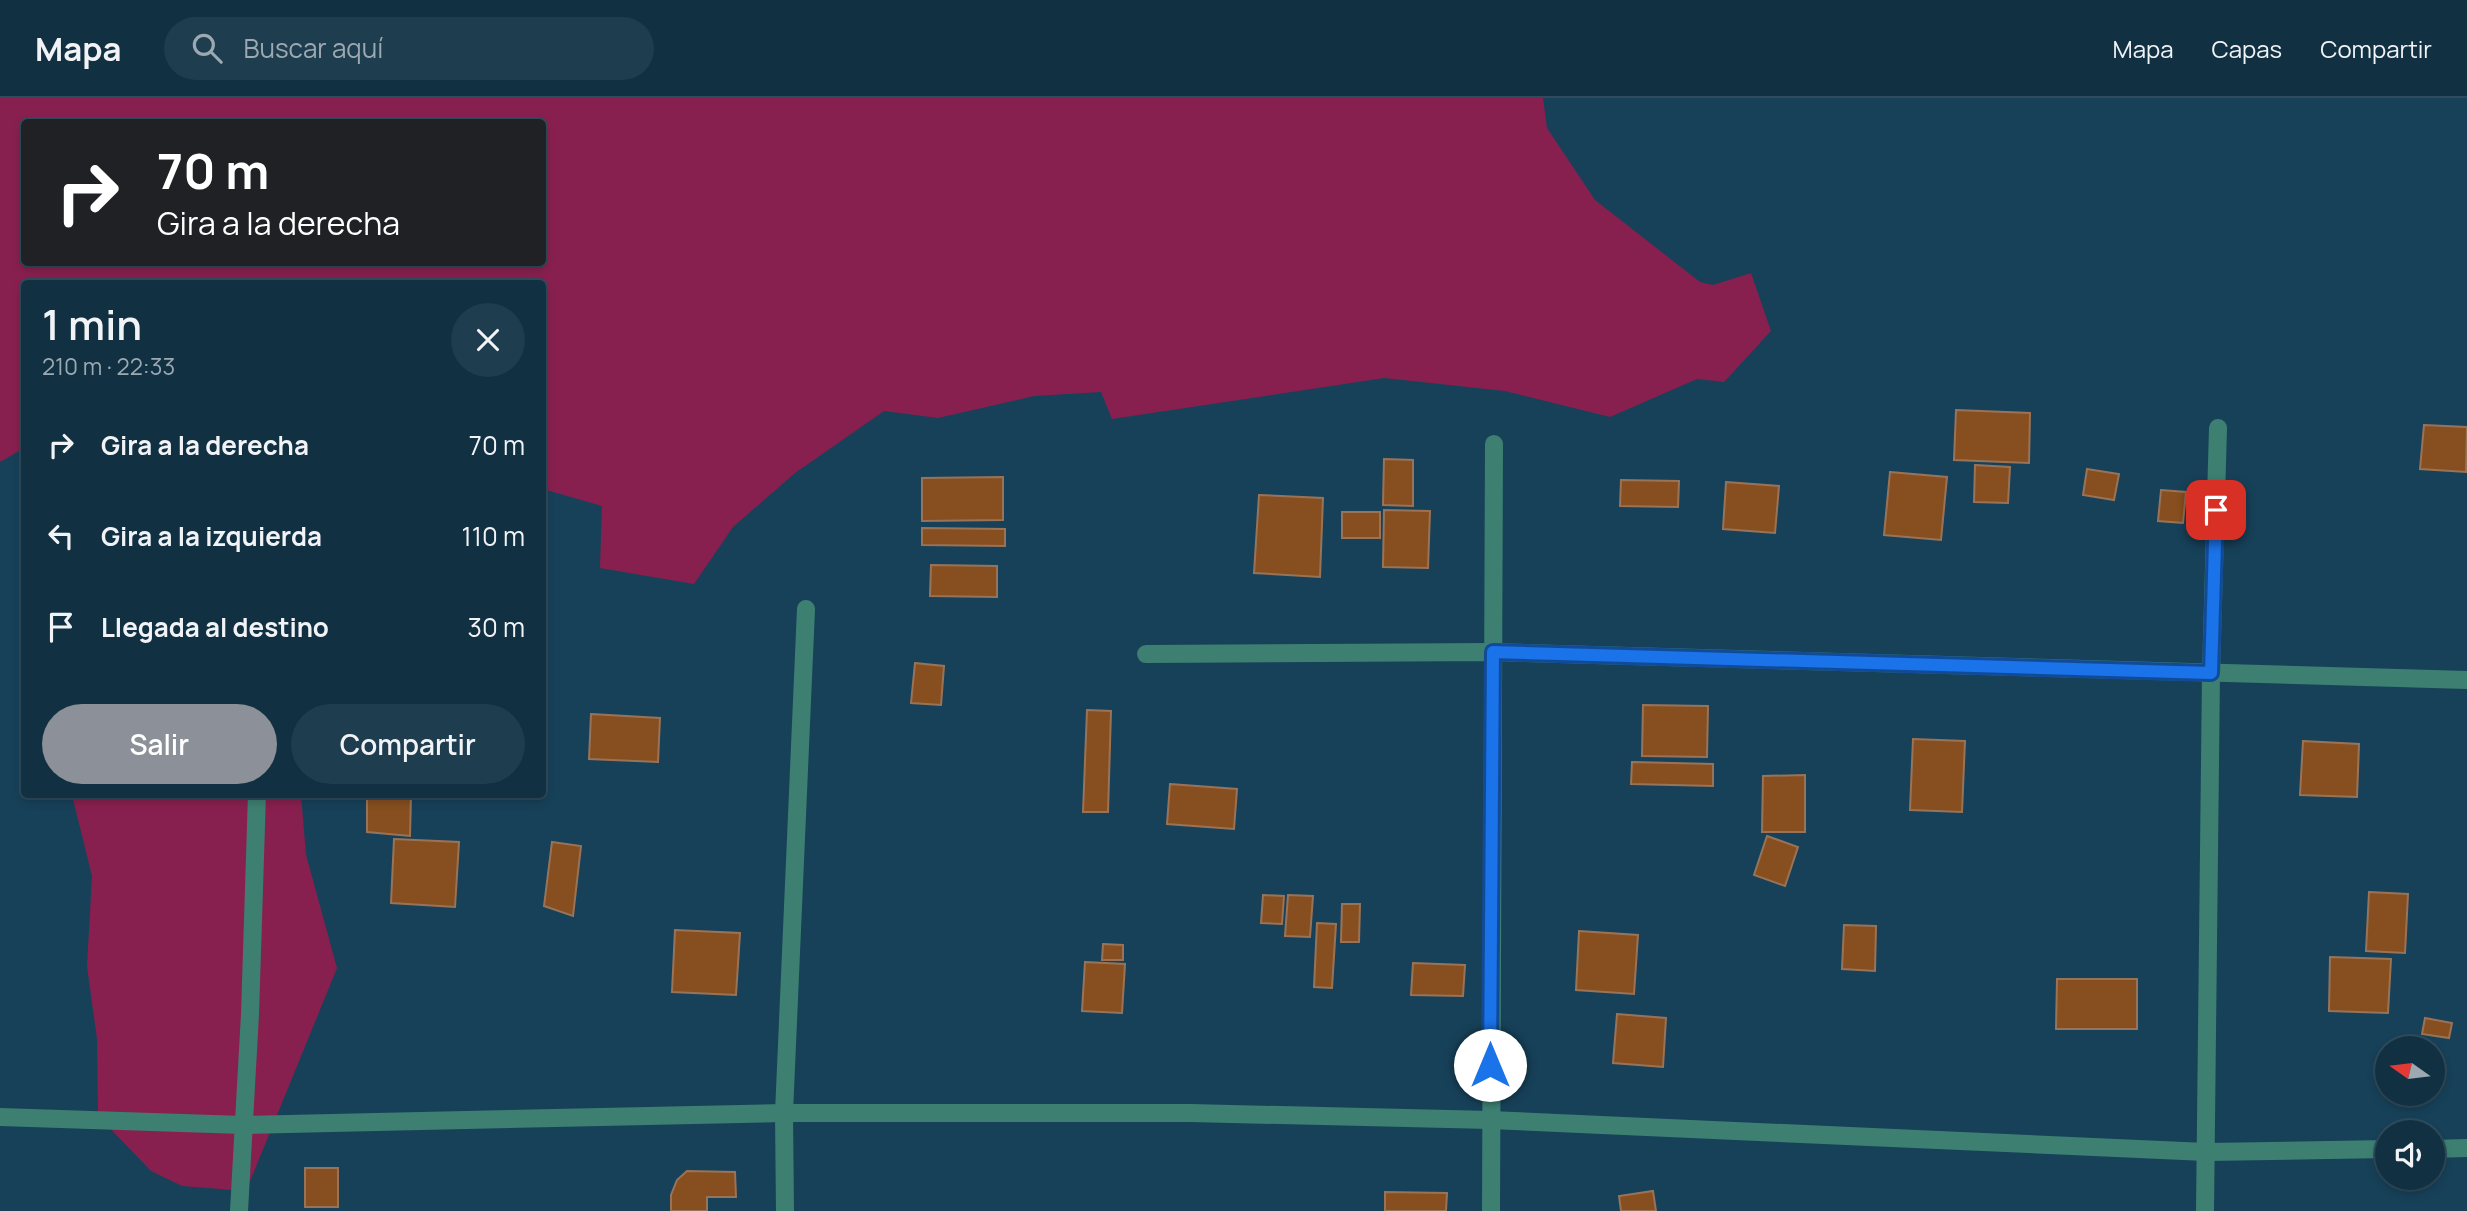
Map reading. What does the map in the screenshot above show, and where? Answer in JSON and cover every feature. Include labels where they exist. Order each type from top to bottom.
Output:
[{"type":"street","points":[[2204,1211],[2211,673],[2218,428]]},
{"type":"street","points":[[1491,1211],[1494,444]]},
{"type":"street","points":[[785,1211],[785,1113],[806,609]]},
{"type":"street","points":[[1146,654],[1493,652],[2467,680]]},
{"type":"street","points":[[239,1211],[250,1014],[257,798]]},
{"type":"street","points":[[0,1117],[243,1125],[785,1113],[1189,1113],[1490,1120],[2206,1152],[2375,1149]]},
{"type":"street","points":[[2445,1149],[2467,1148]]},
{"type":"shaded area","points":[[0,98],[1543,98],[1547,128],[1595,200],[1700,282],[1713,285],[1751,273],[1771,331],[1724,382],[1697,379],[1610,417],[1505,391],[1384,378],[1112,419],[1101,392],[1034,396],[938,418],[884,411],[795,473],[733,527],[694,584],[600,568],[602,506],[546,490],[546,280],[21,280],[21,450],[0,462]]},
{"type":"shaded area","points":[[73,798],[301,798],[306,855],[337,968],[246,1191],[182,1186],[151,1171],[98,1116],[97,1039],[87,966],[92,876]]},
{"type":"building","points":[[1956,410],[2030,413],[2029,463],[1954,460]]},
{"type":"building","points":[[2424,425],[2467,427],[2466,472],[2420,469]]},
{"type":"building","points":[[1384,459],[1413,460],[1413,506],[1383,505]]},
{"type":"building","points":[[1975,465],[2010,467],[2008,503],[1974,502]]},
{"type":"building","points":[[2087,469],[2119,474],[2114,500],[2083,495]]},
{"type":"building","points":[[1890,472],[1947,477],[1941,540],[1884,535]]},
{"type":"building","points":[[1003,477],[1003,520],[922,521],[922,478]]},
{"type":"building","points":[[1621,480],[1679,481],[1678,507],[1620,506]]},
{"type":"building","points":[[1726,482],[1779,486],[1775,533],[1723,529]]},
{"type":"building","points":[[2161,490],[2186,492],[2183,523],[2158,521]]},
{"type":"building","points":[[1259,495],[1323,498],[1320,577],[1254,573]]},
{"type":"building","points":[[1384,510],[1430,511],[1428,568],[1383,567]]},
{"type":"building","points":[[1342,512],[1380,512],[1380,538],[1342,538]]},
{"type":"building","points":[[922,528],[1005,529],[1005,546],[922,545]]},
{"type":"building","points":[[931,565],[997,566],[997,597],[930,596]]},
{"type":"building","points":[[915,663],[944,666],[941,705],[911,703]]},
{"type":"building","points":[[1643,705],[1708,706],[1707,757],[1642,756]]},
{"type":"building","points":[[1087,710],[1111,711],[1108,812],[1083,812]]},
{"type":"building","points":[[591,714],[660,718],[658,762],[589,759]]},
{"type":"building","points":[[1913,739],[1965,741],[1962,812],[1910,810]]},
{"type":"building","points":[[2303,741],[2359,744],[2357,797],[2300,795]]},
{"type":"building","points":[[1632,762],[1713,764],[1713,786],[1631,784]]},
{"type":"building","points":[[1805,775],[1805,832],[1762,832],[1763,776]]},
{"type":"building","points":[[1170,784],[1237,789],[1234,829],[1167,824]]},
{"type":"building","points":[[367,798],[411,798],[410,836],[367,832]]},
{"type":"building","points":[[1767,836],[1798,847],[1785,886],[1754,875]]},
{"type":"building","points":[[394,839],[459,842],[455,907],[391,903]]},
{"type":"building","points":[[552,842],[581,846],[573,916],[544,906]]},
{"type":"building","points":[[2369,892],[2408,894],[2405,953],[2366,951]]},
{"type":"building","points":[[1263,895],[1284,896],[1282,924],[1261,923]]},
{"type":"building","points":[[1288,895],[1313,896],[1310,937],[1285,936]]},
{"type":"building","points":[[1342,904],[1360,904],[1359,942],[1341,942]]},
{"type":"building","points":[[1317,923],[1336,924],[1332,988],[1314,987]]},
{"type":"building","points":[[1844,925],[1876,926],[1875,971],[1842,969]]},
{"type":"building","points":[[675,930],[740,933],[736,995],[672,992]]},
{"type":"building","points":[[1579,931],[1638,935],[1634,994],[1576,990]]},
{"type":"building","points":[[1103,944],[1123,945],[1123,960],[1102,960]]},
{"type":"building","points":[[2330,957],[2391,959],[2388,1013],[2329,1011]]},
{"type":"building","points":[[1085,962],[1125,964],[1122,1013],[1082,1011]]},
{"type":"building","points":[[1413,963],[1465,965],[1463,996],[1411,995]]},
{"type":"building","points":[[2057,979],[2137,979],[2137,1029],[2056,1029]]},
{"type":"building","points":[[1617,1014],[1666,1018],[1663,1067],[1613,1063]]},
{"type":"building","points":[[2425,1018],[2452,1023],[2449,1038],[2422,1034]]},
{"type":"building","points":[[305,1168],[338,1168],[338,1207],[305,1207]]},
{"type":"building","points":[[687,1171],[735,1172],[736,1197],[707,1197],[707,1211],[671,1211],[671,1195],[677,1180]]},
{"type":"building","points":[[1653,1191],[1656,1211],[1621,1211],[1619,1196]]},
{"type":"building","points":[[1385,1192],[1447,1193],[1446,1211],[1385,1211]]},
{"type":"route","points":[[1490,1065],[1493,652],[2211,673],[2216,510]]}]
